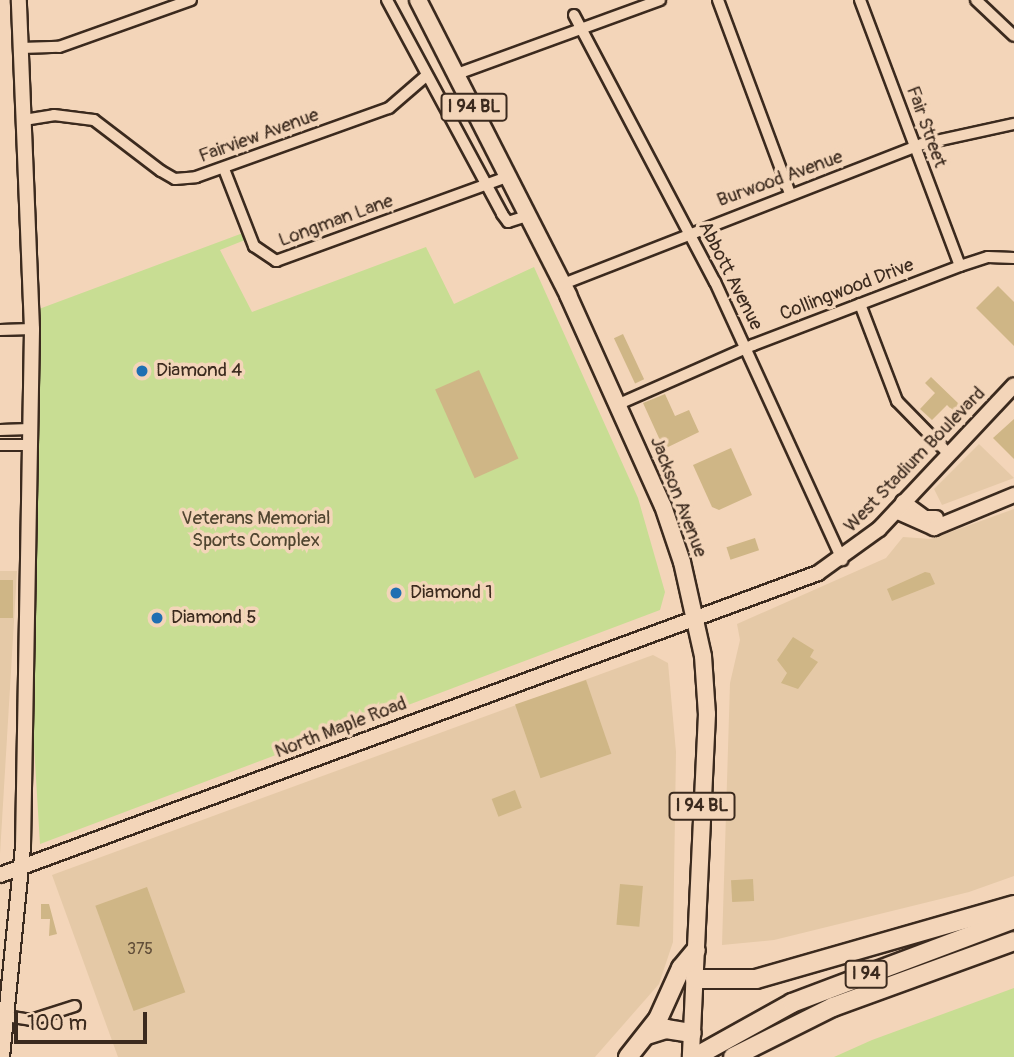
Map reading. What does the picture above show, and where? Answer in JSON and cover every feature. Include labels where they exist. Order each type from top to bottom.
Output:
[{"type":"highway","points":[[695,979],[756,979],[1014,905]]},
{"type":"highway","name":"I 94","points":[[693,1057],[792,1003],[1014,919]]},
{"type":"highway","name":"I 94","points":[[733,1057],[834,1007],[1014,940]]},
{"type":"highway","points":[[628,1057],[647,1035],[696,950]]},
{"type":"highway","points":[[647,1035],[666,1029],[692,1034]]},
{"type":"main road","points":[[2,1057],[21,867],[32,329],[19,0]]},
{"type":"main road","name":"Jackson Avenue","points":[[418,0],[530,215],[619,404],[663,506],[696,618],[707,714],[693,1057]]},
{"type":"main road","name":"West Stadium Boulevard","points":[[842,560],[899,506],[1014,386]]},
{"type":"main road","points":[[899,506],[927,527],[1014,495]]},
{"type":"main road","name":"North Maple Road","points":[[0,875],[696,618],[842,560]]},
{"type":"street","points":[[20,48],[59,47],[191,0]]},
{"type":"street","points":[[387,0],[426,76],[508,222],[530,215]]},
{"type":"street","points":[[457,74],[660,0]]},
{"type":"street","points":[[718,0],[790,194]]},
{"type":"street","name":"Fair Street","points":[[860,0],[960,266]]},
{"type":"street","points":[[976,0],[1014,36]]},
{"type":"street","name":"Abbott Avenue","points":[[574,15],[688,231],[746,348],[842,560]]},
{"type":"street","name":"Fairview Avenue","points":[[24,120],[54,115],[94,120],[175,178],[224,169],[389,108],[426,76]]},
{"type":"street","name":"Burwood Avenue","points":[[563,284],[688,231],[914,147],[1014,124]]},
{"type":"street","name":"Longman Lane","points":[[224,169],[254,246],[276,261],[510,175]]},
{"type":"street","name":"Collingwood Drive","points":[[619,404],[746,348],[960,266],[988,257],[1014,258]]},
{"type":"street","points":[[860,304],[897,401],[948,453]]},
{"type":"street","points":[[0,330],[32,329]]},
{"type":"street","points":[[0,429],[30,429]]},
{"type":"street","points":[[0,445],[29,445]]},
{"type":"street","points":[[6,1016],[31,1020],[75,1006]]},
{"type":"shaded area","points":[[979,444],[1014,478],[942,505],[934,489]]},
{"type":"shaded area","points":[[1014,509],[1014,876],[969,892],[774,940],[722,945],[730,683],[740,640],[737,624],[886,558],[903,537],[931,539]]},
{"type":"shaded area","points":[[0,571],[17,571],[0,854]]},
{"type":"shaded area","points":[[653,655],[668,663],[676,752],[673,942],[659,984],[595,1057],[118,1057],[52,875]]},
{"type":"green space","name":"Veterans Memorial Sports Complex","points":[[243,233],[245,240],[220,250],[252,312],[426,247],[454,304],[534,267],[638,498],[665,592],[660,610],[40,844],[32,713],[39,309]]},
{"type":"green space","points":[[1014,988],[1014,1057],[834,1057],[872,1040]]},
{"type":"building","points":[[998,286],[1014,302],[1014,346],[976,308]]},
{"type":"building","points":[[623,334],[644,379],[635,384],[614,338]]},
{"type":"building","points":[[479,370],[518,459],[475,478],[435,390]]},
{"type":"building","points":[[931,377],[959,404],[953,411],[947,405],[932,420],[920,409],[935,393],[925,383]]},
{"type":"building","points":[[665,394],[675,416],[689,410],[699,432],[664,449],[643,403]]},
{"type":"building","points":[[1014,419],[1014,459],[993,438]]},
{"type":"building","points":[[731,448],[752,495],[719,510],[712,507],[693,465]]},
{"type":"building","points":[[755,538],[759,550],[730,560],[726,547]]},
{"type":"building","points":[[925,572],[930,573],[935,584],[892,601],[887,589]]},
{"type":"building","points":[[0,580],[13,580],[13,618],[0,618]]},
{"type":"building","points":[[793,637],[814,650],[810,657],[818,662],[798,689],[781,683],[787,673],[777,660]]},
{"type":"building","points":[[586,680],[611,754],[540,778],[515,704]]},
{"type":"building","points":[[515,790],[522,808],[498,817],[492,799]]},
{"type":"building","points":[[753,879],[754,901],[732,902],[731,880]]},
{"type":"building","points":[[620,884],[643,886],[639,927],[616,925]]},
{"type":"building","points":[[147,887],[185,992],[134,1011],[95,906]]},
{"type":"building","points":[[41,904],[49,904],[57,934],[49,936],[50,919],[41,919]]},
{"type":"place","name":"Diamond 4","points":[[142,371]]},
{"type":"place","name":"Diamond 1","points":[[396,593]]},
{"type":"place","name":"Diamond 5","points":[[157,618]]}]
